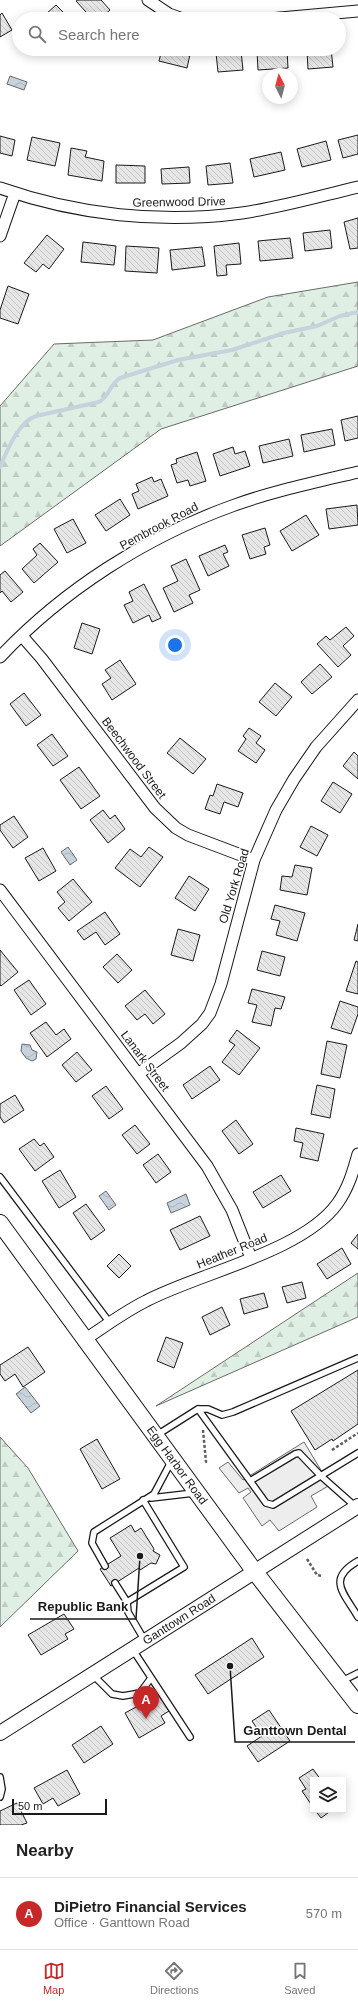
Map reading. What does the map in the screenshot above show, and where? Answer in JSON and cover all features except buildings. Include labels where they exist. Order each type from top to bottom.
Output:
[{"type":"main road","name":"Egg Harbor Road","points":[[0,1223],[84,1340],[173,1458],[255,1572],[358,1704]]},
{"type":"street","points":[[148,0],[166,12]]},
{"type":"street","points":[[346,12],[358,11]]},
{"type":"street","name":"Greenwood Drive","points":[[0,188],[55,205],[98,212],[145,216],[217,216],[271,208],[358,186]]},
{"type":"street","points":[[0,236],[15,193]]},
{"type":"street","name":"Pembrook Road","points":[[0,657],[67,596],[115,564],[164,535],[207,515],[245,501],[358,472]]},
{"type":"street","name":"Beechwood Street","points":[[22,636],[42,659],[155,808],[188,835],[254,860]]},
{"type":"street","name":"Old York Road","points":[[138,1074],[181,1043],[202,1024],[210,1013],[221,984],[254,860],[276,810],[294,779],[316,747],[358,700]]},
{"type":"street","name":"Lanark Street","points":[[0,890],[216,1180],[232,1210],[251,1258]]},
{"type":"street","name":"Heather Road","points":[[84,1340],[146,1300],[251,1258],[294,1238],[325,1218],[337,1205],[346,1190],[358,1154]]},
{"type":"street","name":"Ganttown Road","points":[[0,1733],[357,1506]]},
{"type":"lane","points":[[0,1177],[110,1323]]},
{"type":"lane","points":[[156,1436],[198,1409],[208,1408],[222,1415],[233,1412],[358,1358]]},
{"type":"lane","points":[[198,1409],[266,1503],[273,1505],[358,1453]]},
{"type":"lane","points":[[250,1481],[299,1453],[321,1476],[357,1506]]},
{"type":"lane","points":[[105,1566],[92,1543],[94,1532],[154,1494],[173,1458]]},
{"type":"lane","points":[[143,1500],[198,1493]]},
{"type":"lane","points":[[127,1602],[184,1567],[143,1500]]},
{"type":"lane","points":[[358,1561],[346,1567],[340,1577],[340,1586],[358,1617]]},
{"type":"lane","points":[[115,1583],[127,1602],[128,1612],[146,1641]]},
{"type":"lane","points":[[133,1649],[190,1736]]},
{"type":"lane","points":[[340,1682],[358,1673]]},
{"type":"lane","points":[[93,1674],[112,1694],[123,1696],[140,1693],[151,1678]]},
{"type":"lane","points":[[0,1777],[2,1789],[0,1798]]},
{"type":"path","points":[[204,1463],[206,1462],[202,1430],[204,1429],[208,1435]]},
{"type":"path","points":[[332,1450],[358,1433]]},
{"type":"path","points":[[307,1559],[316,1575],[322,1576]]},
{"type":"green space","points":[[358,282],[358,366],[161,429],[0,546],[0,406],[54,344],[153,340],[268,297]]},
{"type":"green space","points":[[358,1273],[358,1317],[156,1406]]},
{"type":"green space","points":[[0,1437],[28,1468],[78,1551],[0,1627]]},
{"type":"shaded area","points":[[304,1442],[330,1485],[311,1496],[317,1507],[279,1531],[270,1520],[262,1526],[243,1498],[251,1492],[248,1488],[239,1493],[219,1468],[228,1462],[243,1480]]},
{"type":"water","points":[[10,76],[27,82],[24,90],[7,84]]},
{"type":"water","points":[[68,847],[77,860],[70,865],[61,852]]},
{"type":"water","points":[[22,1044],[30,1045],[32,1050],[37,1052],[36,1059],[32,1061],[26,1058],[21,1051]]},
{"type":"water","points":[[106,1191],[116,1205],[109,1210],[99,1196]]},
{"type":"water","points":[[186,1194],[190,1205],[171,1213],[167,1203]]},
{"type":"water","points":[[25,1387],[40,1406],[31,1413],[16,1394]]},
{"type":"waterway","points":[[0,467],[14,438],[24,424],[30,419],[36,416],[99,402],[105,397],[120,378],[178,360],[232,350],[284,333],[317,326],[340,316],[358,312]]},
{"type":"place","name":"Republic Bank","points":[[140,1556]]},
{"type":"place","name":"Ganttown Dental","points":[[230,1666]]},
{"type":"place","name":"DiPietro Financial Services","points":[[146,1719]]}]
